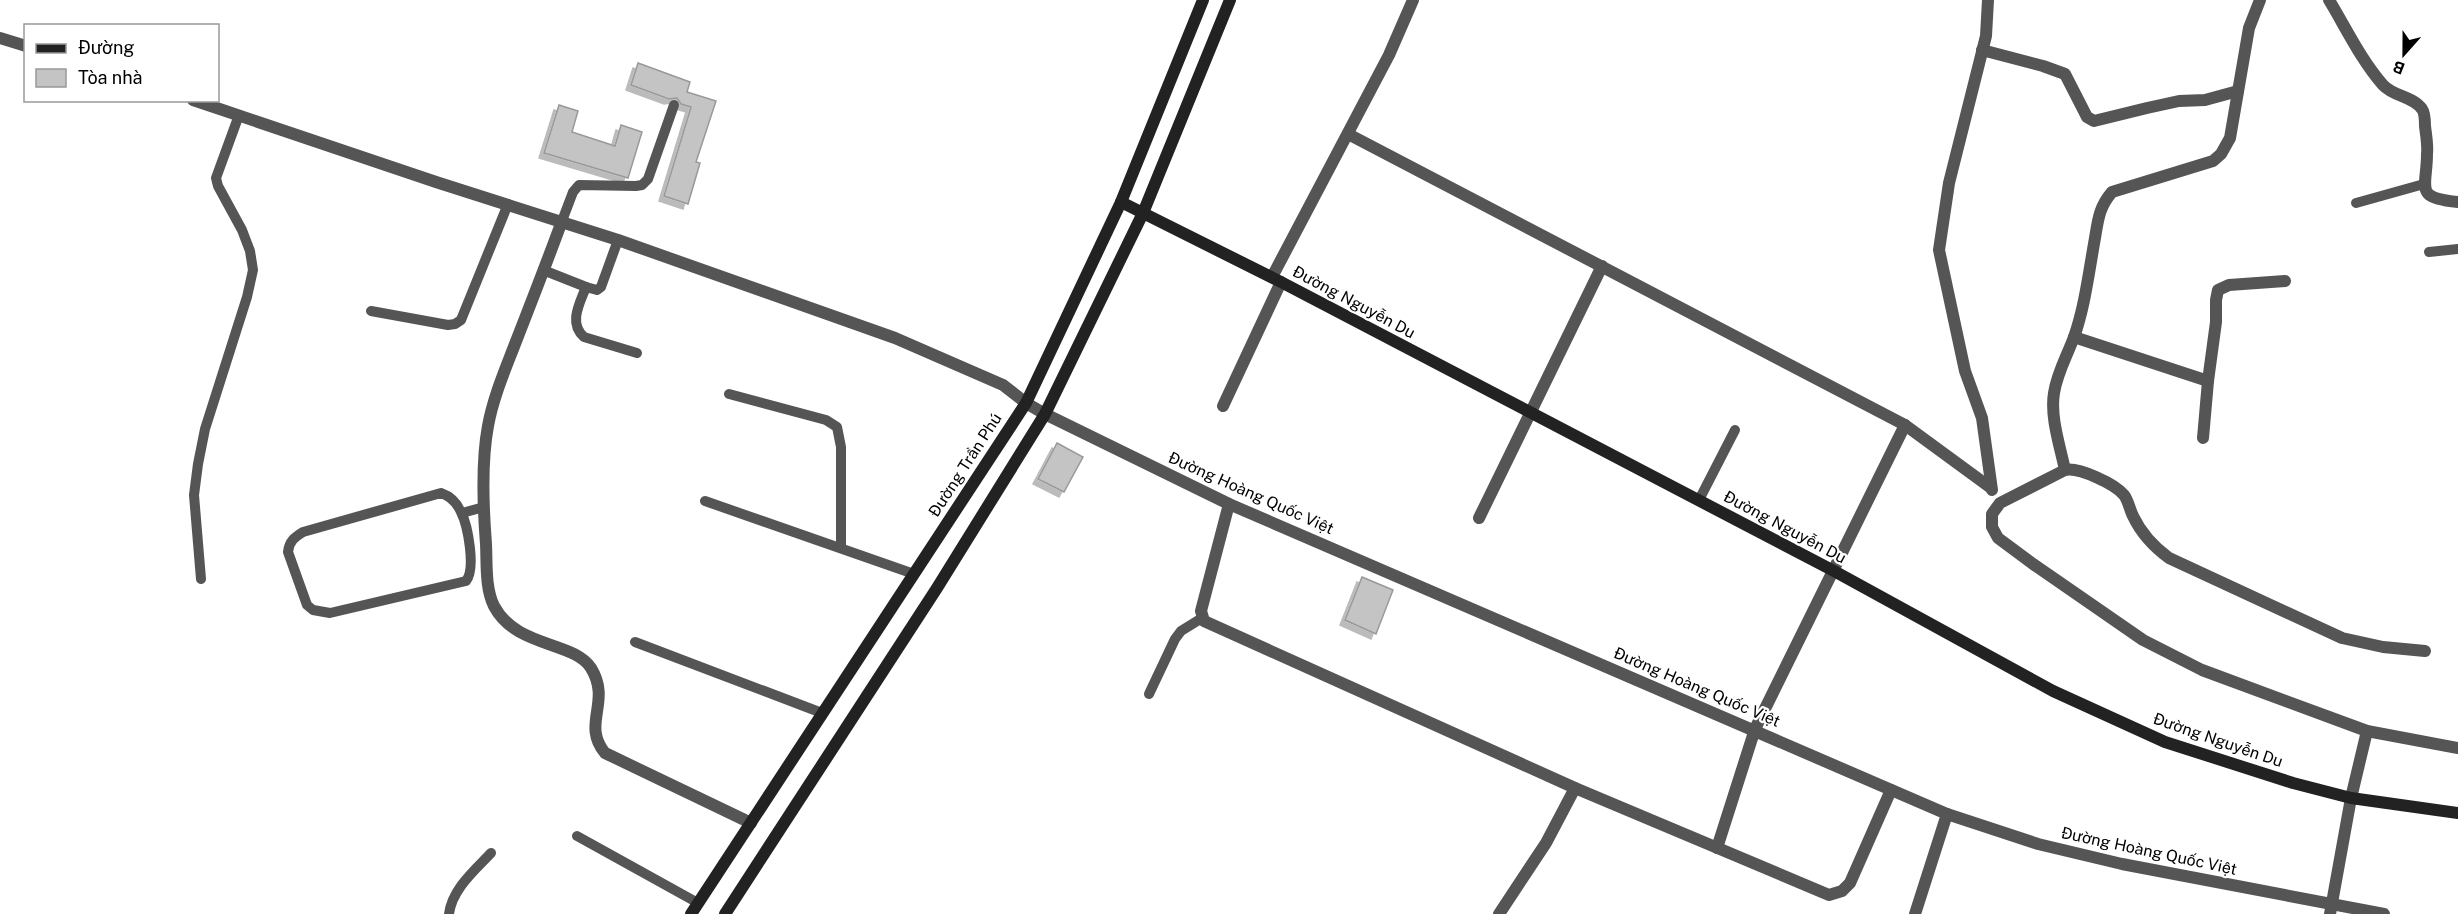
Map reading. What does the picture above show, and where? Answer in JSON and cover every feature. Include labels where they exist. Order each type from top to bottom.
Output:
[{"type":"main road","name":"Đường Trần Phú","points":[[691,914],[1026,403],[1120,202],[1203,0]]},
{"type":"main road","points":[[726,914],[937,588],[1045,414],[1143,213],[1230,0]]},
{"type":"main road","name":"Đường Nguyễn Du","points":[[1120,202],[1276,280],[1699,500],[2053,691],[2165,742],[2294,783],[2351,798],[2458,813]]},
{"type":"street","points":[[1223,406],[1276,280],[1404,24],[1413,0]]},
{"type":"street","points":[[1988,0],[1989,12],[1982,50],[1949,183],[1939,250],[1965,371],[1982,418],[1990,488]]},
{"type":"street","points":[[2065,470],[2057,434],[2054,395],[2058,374],[2074,337],[2083,303],[2097,219],[2103,202],[2112,192],[2124,187],[2213,161],[2221,154],[2230,138],[2249,28],[2260,0]]},
{"type":"street","points":[[2329,0],[2385,87],[2396,96],[2416,103],[2423,110],[2427,154],[2424,184],[2427,194],[2433,198],[2458,202]]},
{"type":"street","points":[[0,38],[24,45]]},
{"type":"street","points":[[1982,50],[2065,74],[2087,117],[2094,121],[2146,108],[2180,101],[2205,100],[2238,91]]},
{"type":"street","name":"Đường Hoàng Quốc Việt","points":[[199,102],[562,221],[895,338],[1003,384],[1026,403],[1045,414],[1229,504],[1755,729],[1947,814],[2038,844],[2122,864],[2331,909],[2384,914]]},
{"type":"street","points":[[1348,134],[1905,425],[1990,488],[2000,503]]},
{"type":"street","points":[[562,221],[493,404],[486,444],[484,507],[489,593],[494,606],[506,623],[527,637],[576,656],[589,665],[597,678],[601,692],[595,731],[598,744],[605,753],[751,823]]},
{"type":"street","points":[[1479,518],[1602,266]]},
{"type":"street","points":[[2203,438],[2218,290],[2229,285],[2285,281]]},
{"type":"street","points":[[2074,337],[2208,381]]},
{"type":"street","points":[[1717,848],[1755,729],[1905,425]]},
{"type":"street","points":[[2425,651],[2383,648],[2342,638],[2169,558],[2154,547],[2134,519],[2124,495],[2092,475],[2073,468],[2000,503],[1992,514],[1992,527],[1998,538],[2143,640],[2202,670],[2367,731],[2458,748]]},
{"type":"street","points":[[1229,504],[1201,611],[1202,618],[1218,628],[1575,788],[1821,894],[1829,895],[1842,891],[1850,883],[1891,790]]},
{"type":"street","points":[[2331,909],[2351,798],[2367,731]]},
{"type":"street","points":[[1499,914],[1540,852],[1575,788]]},
{"type":"street","points":[[1915,914],[1947,814]]},
{"type":"lane","points":[[562,221],[573,192],[579,185],[636,186],[642,185],[648,179],[674,105]]},
{"type":"lane","points":[[201,579],[194,495],[198,465],[205,429],[247,297],[253,270],[250,251],[242,230],[216,178],[239,115]]},
{"type":"lane","points":[[2356,202],[2424,184]]},
{"type":"lane","points":[[371,311],[448,325],[461,321],[508,204]]},
{"type":"lane","points":[[543,270],[597,290],[601,287],[618,240]]},
{"type":"lane","points":[[2429,252],[2458,249]]},
{"type":"lane","points":[[586,287],[576,315],[579,333],[584,337],[637,353]]},
{"type":"lane","points":[[729,394],[826,420],[837,427],[841,447],[841,548]]},
{"type":"lane","points":[[1699,500],[1734,430]]},
{"type":"lane","points":[[441,493],[450,497],[462,513],[472,562],[470,576],[466,581],[330,613],[313,610],[307,605],[288,552],[291,542],[303,532],[441,493]]},
{"type":"lane","points":[[705,501],[914,574]]},
{"type":"lane","points":[[462,513],[484,507]]},
{"type":"lane","points":[[1149,694],[1175,639],[1181,631],[1202,618]]},
{"type":"lane","points":[[634,642],[822,713]]},
{"type":"lane","points":[[577,836],[698,903]]},
{"type":"lane","points":[[449,914],[450,905],[460,886],[491,853]]},
{"type":"building","points":[[638,63],[690,82],[687,92],[716,101],[696,162],[700,163],[688,204],[664,196],[691,107],[681,104],[677,98],[669,99],[631,85]]},
{"type":"building","points":[[559,105],[578,111],[572,132],[615,146],[621,125],[642,132],[628,178],[544,153]]},
{"type":"building","points":[[1057,443],[1083,457],[1064,492],[1038,479]]},
{"type":"building","points":[[1362,577],[1393,590],[1376,634],[1345,620]]}]
